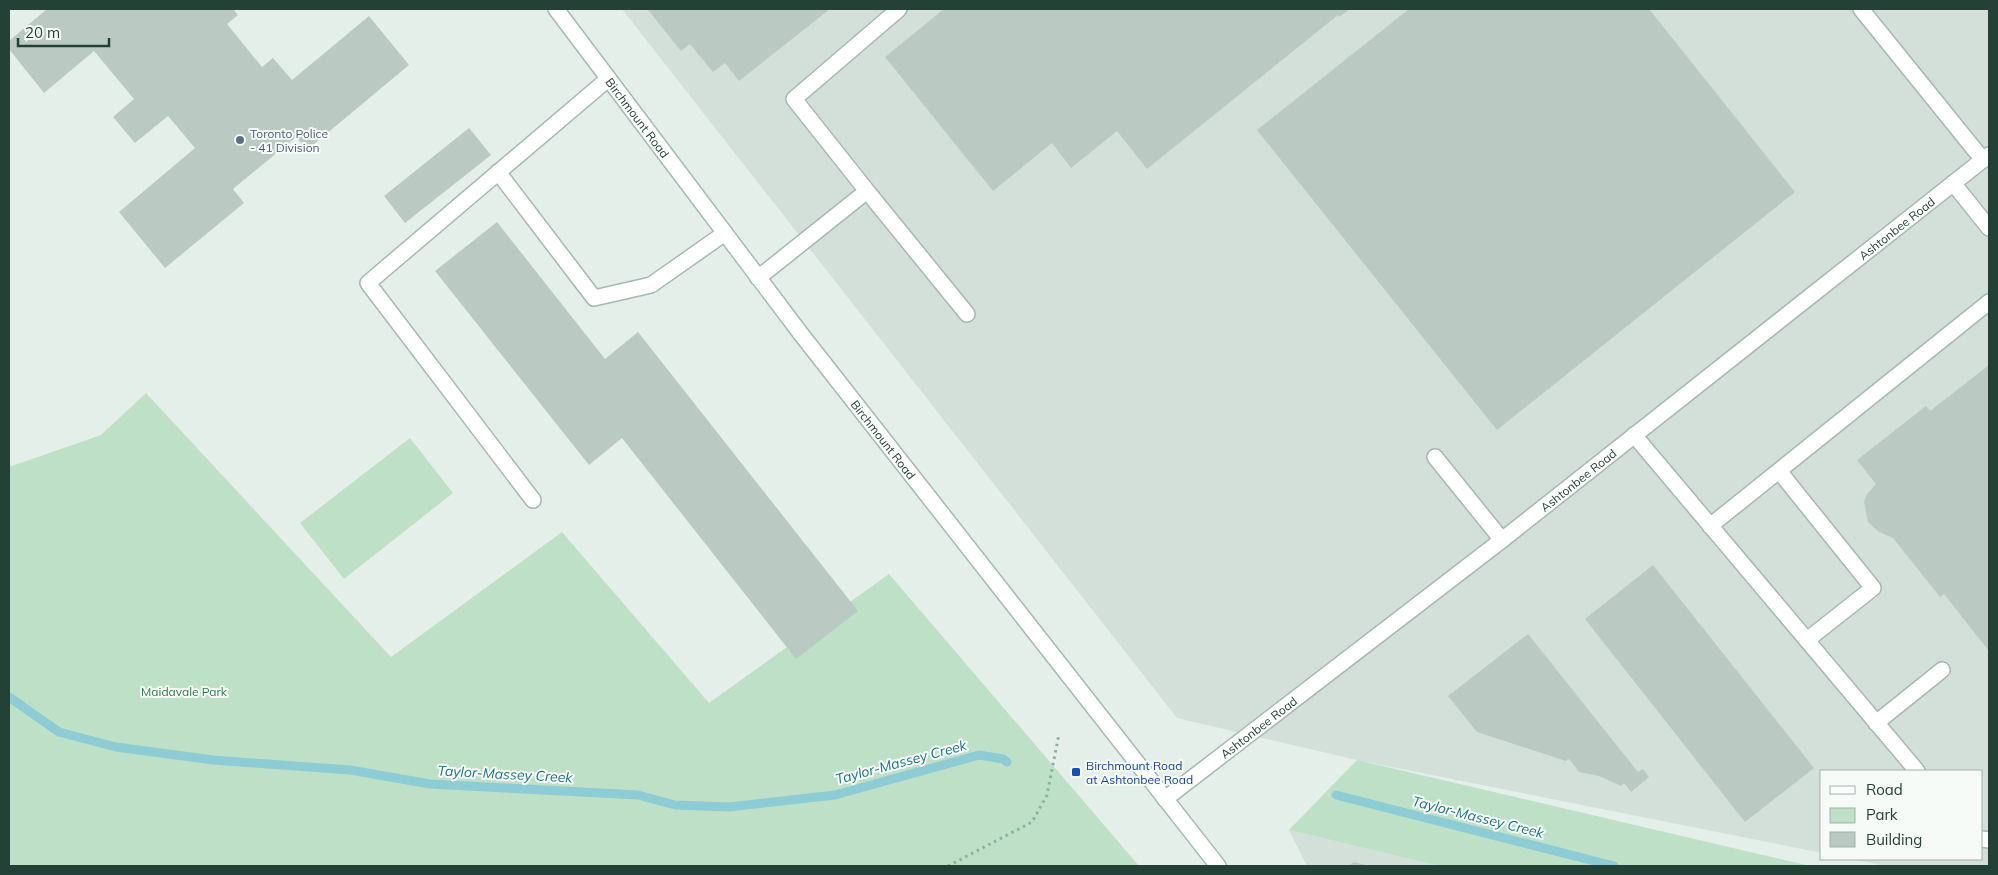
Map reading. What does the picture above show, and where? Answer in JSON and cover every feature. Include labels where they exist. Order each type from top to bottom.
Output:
[{"type":"main road","name":"Birchmount Road","points":[[556,9],[758,278],[1218,866]]},
{"type":"main road","points":[[899,9],[794,99],[967,314]]},
{"type":"main road","points":[[1861,9],[1986,157]]},
{"type":"main road","points":[[533,500],[368,283],[608,79]]},
{"type":"main road","name":"Ashtonbee Road","points":[[1165,799],[1502,540],[1986,157]]},
{"type":"main road","points":[[498,172],[594,298],[651,285],[725,233]]},
{"type":"main road","points":[[1954,183],[1989,228]]},
{"type":"main road","points":[[758,278],[866,190]]},
{"type":"main road","points":[[1710,526],[1989,302]]},
{"type":"main road","points":[[1634,435],[1916,770]]},
{"type":"main road","points":[[1435,457],[1502,540]]},
{"type":"main road","points":[[1779,471],[1873,588],[1807,640]]},
{"type":"main road","points":[[1876,723],[1942,670]]},
{"type":"path","points":[[948,866],[1032,822],[1046,795],[1059,734]]},
{"type":"shaded area","points":[[622,9],[1989,9],[1989,866],[1886,866],[1857,860],[1983,860],[1983,770],[1820,770],[1820,853],[1357,760],[1177,718]]},
{"type":"shaded area","points":[[1289,830],[1439,866],[1307,866]]},
{"type":"green space","name":"Maidavale Park","points":[[146,393],[391,657],[562,532],[709,703],[889,574],[1139,866],[9,866],[9,467],[101,435]]},
{"type":"green space","points":[[410,438],[453,493],[344,579],[300,523]]},
{"type":"green space","points":[[1357,760],[1810,866],[1439,866],[1289,830]]},
{"type":"building","name":"Toronto Police - 41 Division","points":[[47,9],[233,9],[238,15],[227,24],[262,67],[273,58],[292,80],[369,16],[409,65],[307,150],[296,137],[233,189],[244,203],[165,268],[119,212],[195,148],[168,116],[135,143],[113,117],[134,99],[94,51],[44,93],[9,49],[9,41]]},
{"type":"building","points":[[830,9],[739,81],[725,63],[713,72],[690,44],[681,51],[648,10]]},
{"type":"building","points":[[944,9],[1350,9],[1339,17],[1338,15],[1147,169],[1117,131],[1071,168],[1052,143],[993,191],[885,57]]},
{"type":"building","points":[[1409,9],[1649,9],[1795,192],[1497,430],[1257,130]]},
{"type":"building","points":[[469,128],[491,155],[405,223],[384,196]]},
{"type":"building","points":[[497,222],[605,359],[638,332],[858,611],[796,659],[622,438],[589,465],[435,271]]},
{"type":"building","points":[[1989,365],[1989,651],[1944,594],[1940,597],[1893,538],[1879,532],[1868,522],[1864,502],[1867,494],[1876,484],[1857,460],[1926,406],[1930,411]]},
{"type":"building","points":[[1653,565],[1814,768],[1745,822],[1585,619]]},
{"type":"building","points":[[1528,634],[1638,772],[1643,769],[1649,777],[1631,792],[1624,783],[1621,786],[1599,776],[1579,772],[1569,759],[1566,761],[1477,732],[1448,696]]},
{"type":"building","points":[[1354,862],[1369,866],[1348,866]]},
{"type":"waterway","name":"Taylor-Massey Creek","points":[[9,697],[59,732],[116,747],[213,760],[350,770],[430,784],[638,795],[675,805],[729,807],[835,795],[979,755],[1003,759],[1007,762]]},
{"type":"waterway","name":"Taylor-Massey Creek","points":[[1336,795],[1614,866]]},
{"type":"place","name":"Toronto Police - 41 Division","points":[[240,140]]},
{"type":"place","name":"Birchmount Road at Ashtonbee Road","points":[[1076,772]]}]
